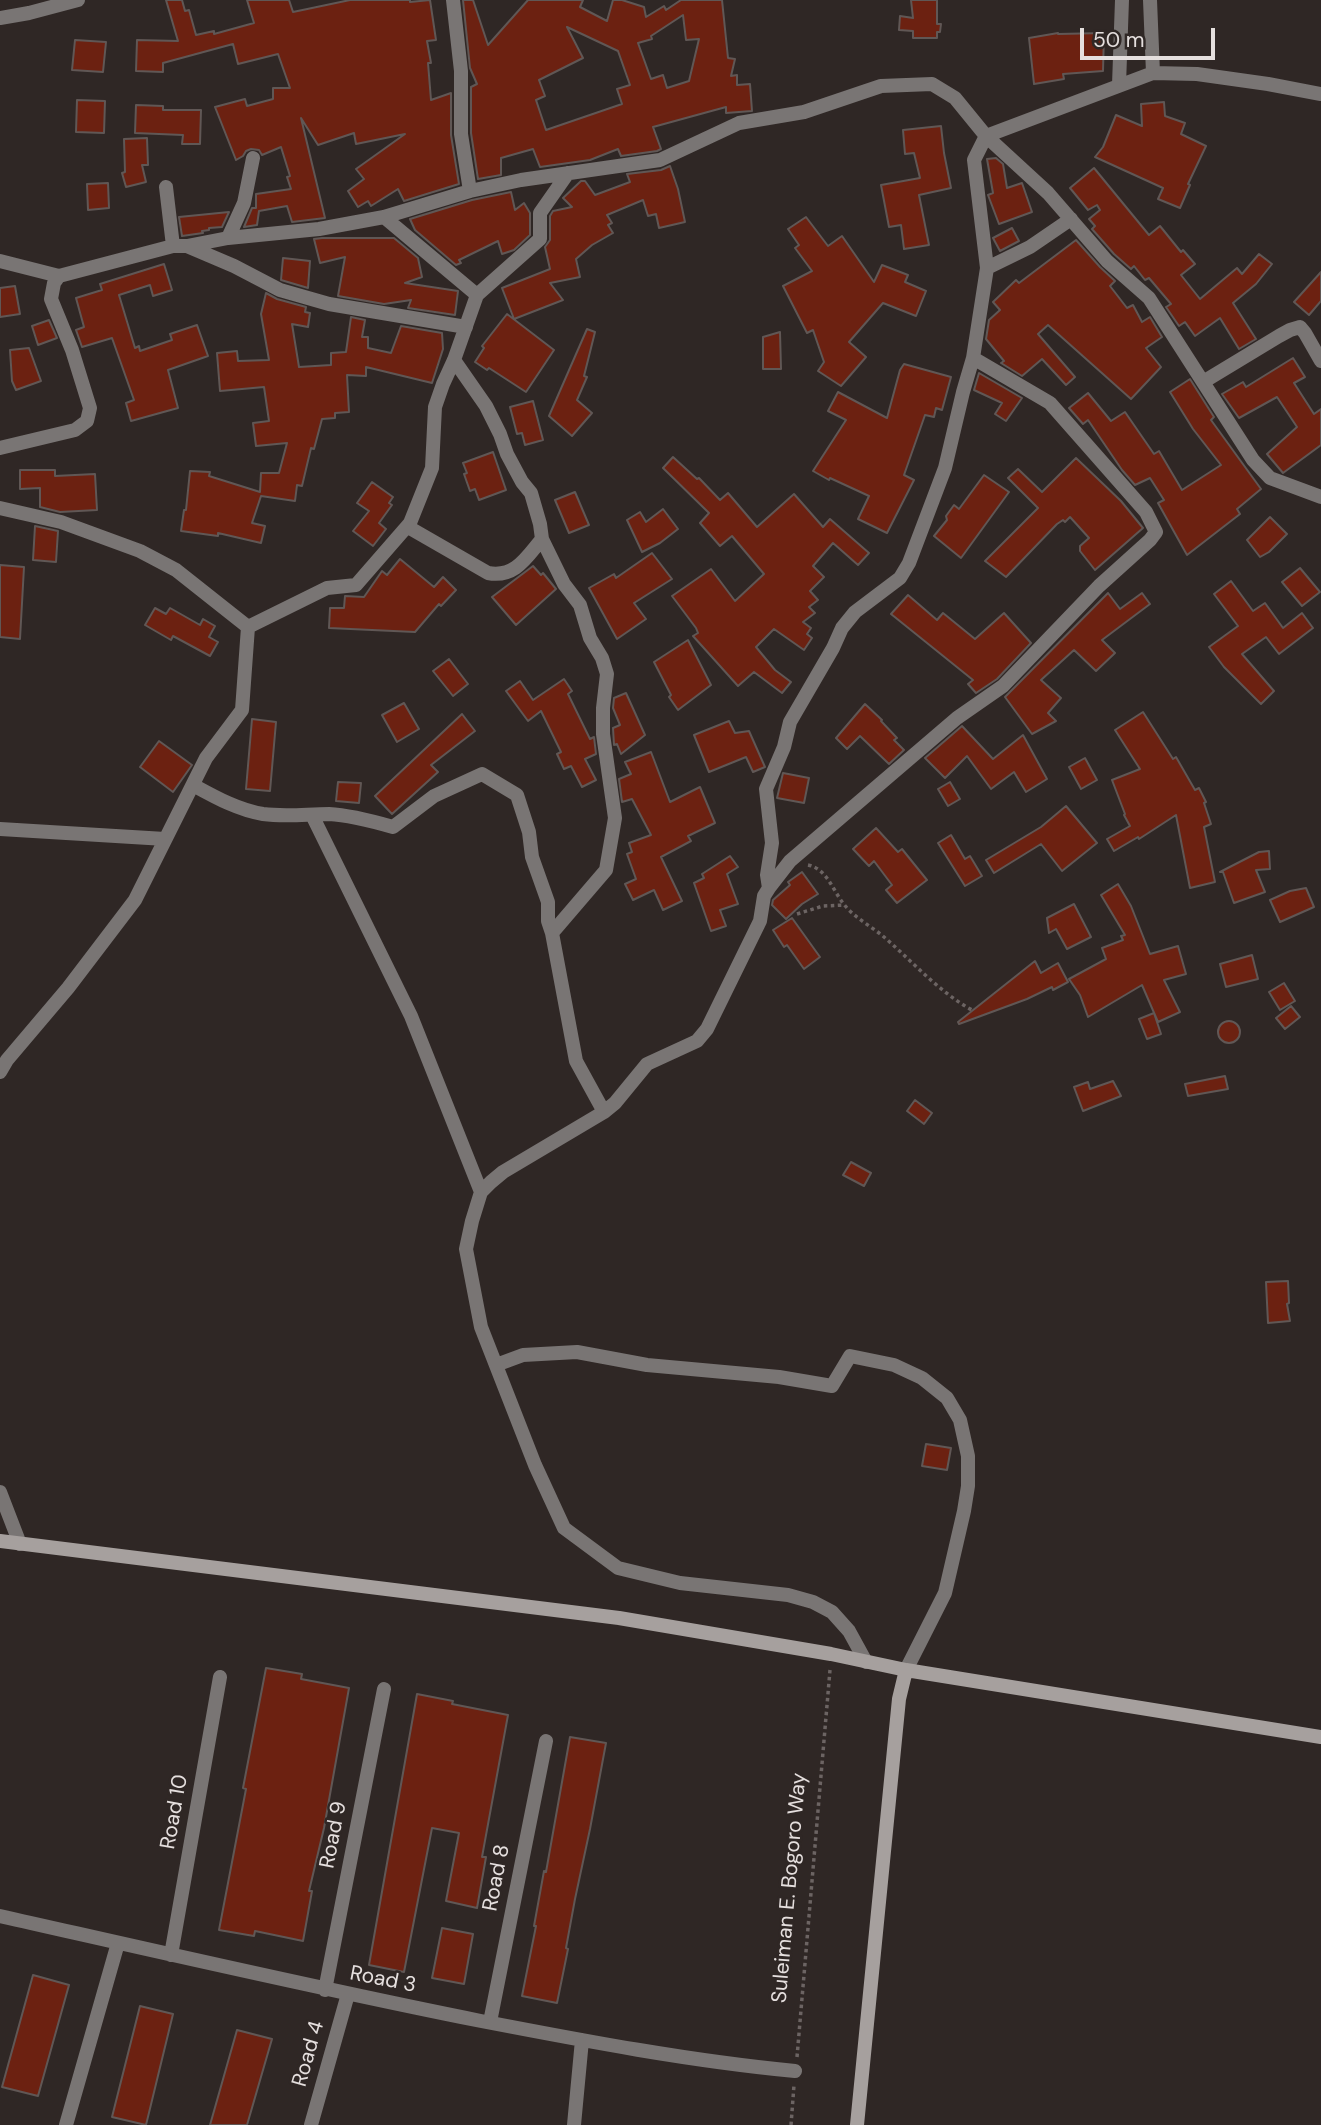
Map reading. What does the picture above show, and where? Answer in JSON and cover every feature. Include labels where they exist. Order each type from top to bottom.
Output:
[{"type":"main road","points":[[0,1541],[619,1618],[831,1654],[906,1670],[1321,1737]]},
{"type":"main road","points":[[857,2125],[899,1699],[906,1670]]},
{"type":"street","points":[[0,18],[78,0]]},
{"type":"street","points":[[453,0],[461,71],[461,134],[470,191]]},
{"type":"street","points":[[1119,85],[1122,0]]},
{"type":"street","points":[[1150,0],[1153,73]]},
{"type":"street","points":[[769,888],[767,875],[772,843],[766,789],[784,747],[790,722],[842,628],[855,612],[900,578],[909,563],[946,468],[973,358],[987,268],[974,160],[986,136],[1153,73],[1197,74],[1321,94]]},
{"type":"street","points":[[0,261],[59,276],[180,246],[228,238],[319,229],[384,217],[470,191],[521,180],[660,160],[739,124],[804,112],[881,86],[932,84],[955,98],[986,136],[1048,193],[1107,261],[1149,298],[1253,460],[1270,478],[1321,498]]},
{"type":"street","points":[[228,238],[244,203],[253,159]]},
{"type":"street","points":[[248,627],[327,588],[356,584],[408,527],[432,468],[435,407],[477,295],[540,239],[540,213],[568,173]]},
{"type":"street","points":[[166,187],[180,246]]},
{"type":"street","points":[[384,217],[477,295]]},
{"type":"street","points":[[987,268],[1030,247],[1071,219]]},
{"type":"street","points":[[180,246],[234,266],[280,290],[329,304],[466,327]]},
{"type":"street","points":[[0,448],[75,430],[87,421],[90,408],[72,350],[51,299],[54,283],[59,276]]},
{"type":"street","points":[[1203,382],[1279,336],[1300,327],[1321,361]]},
{"type":"street","points":[[866,1661],[849,1631],[832,1612],[813,1602],[788,1595],[680,1583],[618,1568],[564,1528],[535,1465],[481,1327],[466,1249],[481,1192],[503,1172],[604,1112],[615,1103],[647,1064],[659,1057],[668,1056],[703,1036],[760,921],[764,896],[790,861],[957,718],[1003,686],[1098,586],[1156,532],[1146,512],[1050,403],[973,358]]},
{"type":"street","points":[[454,360],[486,406],[507,454],[531,493],[542,539],[564,584],[580,605],[590,638],[603,658],[607,674],[603,734],[615,818],[606,870],[552,933]]},
{"type":"street","points":[[0,508],[71,525],[140,551],[176,570],[248,627]]},
{"type":"street","points":[[408,527],[488,573],[502,575],[514,570],[542,539]]},
{"type":"street","points":[[0,1072],[135,900],[206,758],[242,710],[248,627]]},
{"type":"street","points":[[193,785],[226,802],[261,813],[298,816],[329,814],[393,827],[434,796],[482,774],[517,795],[529,832],[532,857],[548,902],[548,921],[576,1061],[604,1112]]},
{"type":"street","points":[[312,815],[411,1016],[481,1192]]},
{"type":"street","points":[[0,829],[165,839]]},
{"type":"street","points":[[496,1365],[523,1354],[577,1352],[647,1364],[779,1377],[832,1386],[850,1356],[894,1365],[922,1378],[947,1398],[960,1420],[968,1457],[968,1486],[945,1593],[906,1670]]},
{"type":"street","points":[[0,1492],[20,1544]]},
{"type":"street","name":"Road 10","points":[[171,1955],[220,1677]]},
{"type":"street","name":"Road 9","points":[[325,1990],[384,1689]]},
{"type":"street","name":"Road 8","points":[[490,2022],[546,1741]]},
{"type":"street","name":"Road 3","points":[[0,1916],[325,1990],[582,2040],[795,2071]]},
{"type":"street","points":[[66,2125],[118,1942]]},
{"type":"street","name":"Road 4","points":[[310,2125],[348,1994]]},
{"type":"street","points":[[574,2125],[582,2040]]},
{"type":"path","points":[[790,861],[815,866],[828,878],[844,905],[946,992],[972,1010]]},
{"type":"path","points":[[797,914],[823,906],[844,905]]},
{"type":"path","name":"Suleiman E. Bogoro Way","points":[[791,2125],[831,1654]]},
{"type":"building","points":[[166,0],[182,0],[185,11],[189,10],[196,35],[214,31],[214,34],[254,23],[247,0],[289,0],[293,12],[350,0],[430,0],[436,40],[427,41],[431,63],[428,63],[431,100],[451,93],[451,135],[459,184],[404,201],[398,189],[371,206],[368,201],[358,207],[348,191],[364,179],[356,169],[405,134],[356,144],[354,133],[318,145],[301,118],[325,218],[292,222],[287,206],[259,211],[257,225],[244,227],[252,208],[256,208],[256,194],[291,189],[287,177],[290,176],[281,147],[262,155],[259,150],[251,149],[236,160],[215,107],[245,99],[247,106],[273,99],[273,88],[290,88],[278,54],[238,64],[233,44],[163,63],[163,72],[136,71],[137,40],[178,41]]},
{"type":"building","points":[[463,0],[473,0],[488,45],[528,0],[583,0],[580,7],[607,21],[613,0],[644,7],[646,17],[664,6],[666,10],[681,0],[722,0],[728,58],[735,59],[731,76],[737,75],[737,85],[750,84],[752,111],[726,113],[726,107],[653,127],[661,149],[657,151],[621,156],[618,149],[590,160],[540,167],[533,149],[501,158],[501,175],[478,179],[471,133],[471,87],[477,84],[470,68]],"holes":[[[683,15],[686,40],[699,39],[689,81],[667,88],[663,75],[651,79],[638,43],[652,39],[651,36]],[[567,27],[618,51],[630,85],[617,89],[622,104],[546,130],[536,100],[545,96],[539,80],[583,58]]]},
{"type":"building","points":[[911,0],[937,0],[937,24],[941,24],[937,38],[913,38],[913,31],[899,30],[900,16],[913,18]]},
{"type":"building","points":[[1058,33],[1104,33],[1103,71],[1063,74],[1064,79],[1034,84],[1029,38]]},
{"type":"building","points":[[75,40],[106,42],[103,72],[72,70]]},
{"type":"building","points":[[77,100],[105,101],[104,133],[76,132]]},
{"type":"building","points":[[1164,102],[1165,116],[1185,123],[1181,134],[1206,146],[1180,208],[1158,199],[1163,188],[1095,157],[1103,147],[1116,115],[1142,126],[1141,104]]},
{"type":"building","points":[[136,105],[163,106],[163,110],[201,110],[200,144],[182,144],[183,135],[135,133]]},
{"type":"building","points":[[941,126],[951,188],[919,195],[929,245],[904,249],[901,225],[889,227],[881,185],[920,178],[914,153],[905,154],[903,130]]},
{"type":"building","points":[[147,138],[148,165],[142,165],[146,182],[126,187],[122,173],[125,172],[124,139]]},
{"type":"building","points":[[996,158],[1003,164],[1007,188],[1022,183],[1032,212],[999,224],[988,195],[993,193],[987,159]]},
{"type":"building","points":[[670,166],[685,222],[659,228],[656,214],[648,216],[643,200],[607,215],[612,223],[608,225],[613,233],[592,245],[576,259],[580,277],[550,283],[563,300],[514,319],[502,288],[550,269],[545,247],[550,240],[550,216],[553,211],[572,207],[563,198],[581,181],[585,181],[595,195],[630,182],[627,174],[661,170]]},
{"type":"building","points":[[1094,168],[1149,235],[1160,226],[1181,252],[1183,250],[1195,264],[1181,275],[1200,299],[1237,268],[1242,274],[1259,254],[1272,264],[1256,284],[1233,303],[1256,339],[1239,349],[1220,318],[1195,336],[1185,322],[1179,326],[1166,307],[1171,304],[1149,278],[1145,280],[1134,266],[1131,269],[1092,229],[1095,226],[1089,219],[1100,210],[1097,205],[1088,210],[1070,188]]},
{"type":"building","points":[[108,183],[109,208],[88,210],[87,184]]},
{"type":"building","points":[[511,192],[515,210],[524,203],[530,213],[530,235],[514,250],[502,254],[498,241],[459,260],[461,263],[456,265],[415,230],[410,219],[472,200]]},
{"type":"building","points":[[229,212],[222,227],[182,236],[179,217]]},
{"type":"building","points":[[806,217],[828,246],[842,236],[874,282],[882,265],[908,275],[905,282],[926,291],[916,316],[883,303],[849,342],[866,357],[841,386],[818,371],[824,362],[813,330],[807,333],[783,286],[812,271],[795,248],[799,245],[788,229]]},
{"type":"building","points":[[1012,228],[1019,241],[1000,251],[993,238]]},
{"type":"building","points":[[394,238],[418,258],[422,277],[405,283],[458,291],[455,315],[408,308],[411,300],[384,304],[338,296],[345,257],[320,263],[314,239]]},
{"type":"building","points":[[1076,240],[1115,281],[1110,286],[1127,308],[1133,305],[1142,322],[1150,317],[1162,337],[1146,348],[1161,367],[1131,399],[1048,325],[1038,334],[1075,377],[1066,385],[1042,359],[1022,376],[1001,363],[1004,361],[986,339],[989,320],[1000,310],[993,302],[1016,280],[1019,283]]},
{"type":"building","points":[[283,258],[310,261],[308,288],[281,280]]},
{"type":"building","points":[[164,264],[172,290],[153,296],[150,285],[119,295],[135,348],[139,346],[140,351],[172,340],[170,334],[197,325],[208,356],[168,370],[178,408],[131,421],[126,403],[134,400],[112,338],[82,347],[76,330],[84,327],[76,298],[102,290],[100,284]]},
{"type":"building","points":[[1321,272],[1321,301],[1309,315],[1294,302]]},
{"type":"building","points":[[15,286],[20,314],[0,317],[0,288]]},
{"type":"building","points":[[266,293],[306,307],[305,312],[310,313],[308,327],[292,324],[299,367],[331,365],[331,353],[346,352],[351,317],[365,320],[362,337],[368,337],[368,348],[391,353],[401,326],[442,333],[443,349],[432,383],[366,367],[366,376],[347,375],[349,412],[335,413],[335,418],[322,419],[314,449],[311,448],[302,486],[297,485],[295,501],[261,496],[252,523],[265,526],[261,543],[218,533],[218,536],[181,531],[190,471],[210,472],[209,476],[260,492],[261,473],[279,473],[287,443],[256,446],[253,423],[269,421],[264,387],[220,391],[217,353],[237,351],[238,361],[269,360],[261,314]]},
{"type":"building","points":[[507,314],[554,350],[526,392],[475,362],[484,348],[482,346]]},
{"type":"building","points":[[49,320],[57,338],[38,345],[32,326]]},
{"type":"building","points":[[587,329],[595,332],[584,376],[587,377],[577,400],[592,413],[572,436],[549,416]]},
{"type":"building","points":[[780,332],[781,369],[763,369],[763,337]]},
{"type":"building","points":[[29,348],[41,381],[16,390],[12,381],[10,350]]},
{"type":"building","points":[[1293,358],[1305,377],[1294,383],[1314,414],[1321,409],[1321,445],[1283,473],[1267,454],[1297,427],[1277,397],[1239,418],[1222,394],[1243,382],[1246,387]]},
{"type":"building","points":[[904,364],[951,377],[942,410],[936,408],[934,417],[925,415],[904,475],[914,480],[887,533],[858,519],[869,496],[813,471],[846,420],[828,411],[838,392],[887,418]]},
{"type":"building","points":[[979,373],[1022,398],[1006,421],[995,414],[1002,403],[974,390]]},
{"type":"building","points":[[1190,379],[1214,417],[1211,420],[1261,489],[1237,509],[1240,514],[1187,555],[1158,503],[1164,500],[1150,478],[1135,485],[1088,420],[1083,424],[1069,408],[1088,393],[1111,421],[1125,412],[1154,454],[1159,451],[1182,490],[1221,465],[1193,429],[1170,392]]},
{"type":"building","points":[[533,401],[543,440],[525,445],[522,433],[517,434],[510,407]]},
{"type":"building","points":[[493,452],[506,490],[479,500],[475,489],[470,491],[463,463]]},
{"type":"building","points":[[673,457],[720,500],[728,493],[757,527],[794,494],[823,527],[830,519],[869,553],[858,565],[833,543],[813,566],[824,577],[810,591],[818,600],[809,607],[815,613],[803,622],[811,628],[807,634],[812,638],[804,650],[774,629],[756,647],[775,670],[791,682],[782,693],[754,672],[738,686],[693,636],[698,633],[696,628],[672,596],[711,569],[735,601],[764,574],[732,536],[720,546],[700,523],[709,513],[663,468]]},
{"type":"building","points":[[1076,458],[1121,501],[1143,528],[1095,570],[1080,551],[1080,546],[1089,538],[1070,517],[1057,524],[1006,577],[985,561],[1038,508],[1008,478],[1018,469],[1042,492]]},
{"type":"building","points":[[20,470],[55,470],[55,476],[95,474],[97,510],[60,512],[40,507],[40,488],[20,489]]},
{"type":"building","points":[[984,475],[1009,492],[961,558],[934,536],[947,520],[946,516],[954,505],[959,509]]},
{"type":"building","points":[[372,482],[393,497],[389,503],[392,505],[379,523],[386,529],[373,546],[353,531],[369,511],[357,503]]},
{"type":"building","points":[[575,492],[589,525],[569,533],[555,500]]},
{"type":"building","points":[[663,509],[678,529],[660,543],[642,552],[627,520],[640,512],[646,522]]},
{"type":"building","points":[[1270,517],[1287,534],[1260,557],[1247,540]]},
{"type":"building","points":[[35,526],[58,531],[56,562],[33,560]]},
{"type":"building","points":[[652,553],[672,579],[634,603],[646,619],[617,639],[589,588],[614,574],[616,578]]},
{"type":"building","points":[[400,559],[434,587],[443,577],[456,590],[441,606],[439,604],[415,632],[329,628],[330,608],[344,608],[345,596],[364,597],[382,571],[387,575]]},
{"type":"building","points":[[0,565],[24,567],[20,639],[0,637]]},
{"type":"building","points":[[533,566],[541,575],[543,573],[556,589],[516,625],[492,597]]},
{"type":"building","points":[[1300,568],[1320,592],[1302,606],[1282,582]]},
{"type":"building","points":[[1231,581],[1253,611],[1265,603],[1283,628],[1302,613],[1313,628],[1279,654],[1266,637],[1242,654],[1274,691],[1261,704],[1224,667],[1209,647],[1238,626],[1214,594]]},
{"type":"building","points":[[1108,593],[1120,609],[1142,593],[1150,604],[1102,640],[1115,653],[1096,671],[1074,650],[1041,680],[1061,698],[1048,713],[1056,721],[1032,734],[1005,697]]},
{"type":"building","points":[[908,595],[937,620],[943,613],[975,639],[1004,613],[1031,643],[997,679],[976,693],[968,684],[973,680],[891,614]]},
{"type":"building","points":[[155,608],[166,614],[170,608],[200,625],[203,619],[215,626],[209,637],[218,642],[210,656],[173,636],[171,640],[145,625]]},
{"type":"building","points":[[688,640],[711,685],[678,710],[669,697],[671,695],[654,662]]},
{"type":"building","points":[[449,659],[468,684],[453,696],[433,671]]},
{"type":"building","points":[[564,679],[572,691],[568,694],[590,739],[594,737],[596,754],[585,759],[596,780],[582,787],[571,766],[564,769],[557,754],[561,752],[541,711],[528,721],[506,691],[520,681],[533,700]]},
{"type":"building","points":[[626,693],[645,735],[621,754],[617,744],[614,745],[613,728],[620,725],[613,708],[614,698]]},
{"type":"building","points":[[404,703],[419,729],[397,742],[382,715]]},
{"type":"building","points":[[865,704],[882,720],[897,738],[894,740],[904,750],[889,764],[860,736],[847,749],[836,738]]},
{"type":"building","points":[[1143,712],[1173,759],[1176,757],[1195,790],[1199,788],[1206,802],[1204,803],[1211,824],[1204,827],[1215,882],[1190,888],[1176,815],[1139,839],[1138,837],[1114,851],[1107,839],[1130,826],[1112,780],[1140,769],[1115,730]]},
{"type":"building","points":[[462,714],[475,731],[431,765],[438,772],[392,814],[375,796]]},
{"type":"building","points":[[252,719],[276,722],[270,791],[246,789]]},
{"type":"building","points":[[729,721],[735,733],[749,731],[765,767],[753,772],[746,757],[709,772],[694,735]]},
{"type":"building","points":[[962,726],[993,759],[1023,735],[1047,779],[1026,792],[1014,772],[991,789],[967,756],[945,778],[925,758]]},
{"type":"building","points":[[159,741],[192,765],[173,792],[140,767]]},
{"type":"building","points":[[651,752],[670,802],[700,787],[715,823],[688,836],[691,841],[661,857],[682,901],[663,910],[654,890],[633,900],[625,884],[636,879],[627,854],[632,852],[629,843],[651,835],[632,799],[622,802],[619,779],[631,774],[625,762]]},
{"type":"building","points":[[1085,758],[1097,780],[1081,789],[1069,767]]},
{"type":"building","points":[[783,773],[809,778],[804,803],[777,798]]},
{"type":"building","points":[[338,782],[361,783],[359,803],[336,801]]},
{"type":"building","points":[[950,782],[960,799],[948,806],[938,789]]},
{"type":"building","points":[[1066,806],[1097,843],[1062,871],[1041,844],[994,873],[986,860],[1041,827]]},
{"type":"building","points":[[876,828],[898,852],[902,849],[927,880],[897,903],[886,890],[892,885],[874,861],[869,866],[853,849]]},
{"type":"building","points":[[951,835],[965,859],[970,856],[982,876],[965,886],[938,843]]},
{"type":"building","points":[[1269,851],[1270,869],[1256,870],[1265,892],[1234,903],[1223,872],[1220,872],[1259,852]]},
{"type":"building","points":[[730,856],[738,867],[727,874],[738,904],[720,910],[726,926],[711,931],[694,883],[704,878],[702,874]]},
{"type":"building","points":[[802,872],[818,894],[786,919],[772,905],[773,900],[790,885],[788,882]]},
{"type":"building","points":[[1118,884],[1131,906],[1150,954],[1178,946],[1186,974],[1164,980],[1180,1012],[1158,1022],[1142,985],[1088,1017],[1080,995],[1069,979],[1106,959],[1102,948],[1123,940],[1121,936],[1125,935],[1101,895]]},
{"type":"building","points":[[1306,888],[1314,907],[1280,922],[1270,900],[1290,891]]},
{"type":"building","points":[[1074,904],[1091,937],[1067,949],[1056,929],[1049,933],[1047,918]]},
{"type":"building","points":[[792,918],[820,957],[804,969],[773,930]]},
{"type":"building","points":[[1252,955],[1258,979],[1226,987],[1220,964]]},
{"type":"building","points":[[1035,961],[1041,973],[1058,963],[1068,982],[959,1024],[958,1022]]},
{"type":"building","points":[[1284,983],[1295,1001],[1280,1010],[1269,992]]},
{"type":"building","points":[[1291,1006],[1300,1017],[1285,1029],[1276,1018]]},
{"type":"building","points":[[1154,1013],[1161,1034],[1147,1039],[1139,1019]]},
{"type":"building","points":[[1229,1021],[1237,1024],[1240,1032],[1237,1040],[1229,1043],[1221,1040],[1218,1032],[1221,1024]]},
{"type":"building","points":[[1225,1076],[1228,1089],[1188,1096],[1185,1084]]},
{"type":"building","points":[[1113,1081],[1121,1096],[1083,1111],[1074,1087],[1088,1082],[1090,1089]]},
{"type":"building","points":[[915,1100],[932,1113],[924,1124],[907,1111]]},
{"type":"building","points":[[851,1162],[871,1173],[864,1186],[843,1175]]},
{"type":"building","points":[[1288,1281],[1287,1304],[1290,1321],[1268,1323],[1266,1282]]},
{"type":"building","points":[[926,1444],[951,1448],[947,1470],[922,1466]]},
{"type":"building","points":[[266,1668],[302,1674],[301,1679],[349,1688],[324,1828],[309,1891],[312,1891],[303,1941],[255,1931],[254,1936],[219,1930]]},
{"type":"building","points":[[417,1694],[508,1715],[482,1857],[486,1857],[477,1908],[446,1901],[459,1833],[432,1828],[404,1972],[369,1965]]},
{"type":"building","points":[[570,1737],[606,1743],[557,2003],[522,1996]]},
{"type":"building","points":[[442,1928],[473,1934],[464,1984],[432,1978]]},
{"type":"building","points":[[33,1975],[69,1985],[38,2096],[2,2087]]},
{"type":"building","points":[[140,2006],[173,2014],[146,2125],[112,2117]]},
{"type":"building","points":[[237,2030],[272,2039],[247,2125],[210,2125]]}]
